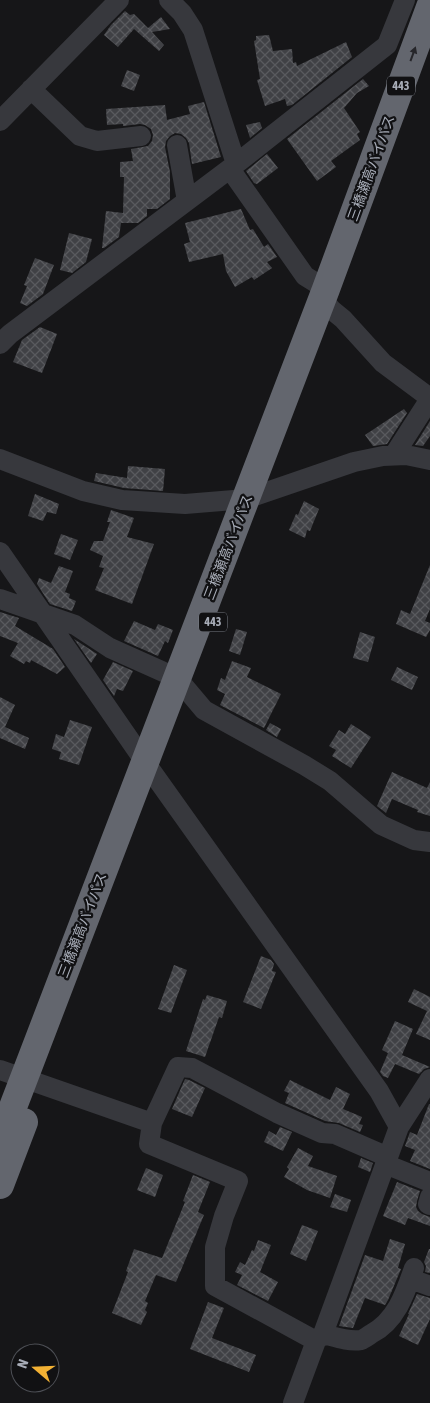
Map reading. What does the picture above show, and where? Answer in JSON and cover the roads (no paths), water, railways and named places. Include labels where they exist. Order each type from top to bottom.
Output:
[{"type":"highway","name":"三橋瀬高バイパス","points":[[0,1141],[21,1077],[149,768],[254,496],[327,299],[430,7]]},
{"type":"highway","name":"三橋瀬高バイパス","points":[[327,299],[430,60]]},
{"type":"highway","name":"三橋瀬高バイパス","points":[[0,1185],[21,1077]]},
{"type":"street","points":[[0,120],[119,0]]},
{"type":"street","points":[[169,0],[182,13],[194,30],[233,166],[305,276],[383,363],[430,399],[394,455]]},
{"type":"street","points":[[0,344],[17,328],[233,166],[387,45],[405,0]]},
{"type":"street","points":[[31,89],[80,136],[97,141],[141,136]]},
{"type":"street","points":[[177,145],[187,201]]},
{"type":"street","points":[[0,459],[83,491],[122,500],[185,504],[254,496],[354,462],[383,456],[406,455],[430,460]]},
{"type":"street","points":[[0,552],[149,768],[379,1090],[399,1127]]},
{"type":"street","points":[[0,599],[75,625],[110,648],[182,684],[204,710],[330,780],[381,825],[414,840],[430,842]]},
{"type":"street","points":[[430,1182],[336,1134],[322,1133],[278,1113],[192,1068],[178,1067],[152,1123],[149,1144],[238,1181],[224,1216],[215,1247],[215,1286],[319,1337],[346,1340],[362,1340],[378,1331],[390,1319],[401,1303],[412,1273],[430,1286]]},
{"type":"street","points":[[21,1077],[152,1123]]},
{"type":"street","points":[[292,1403],[399,1127],[430,1079]]},
{"type":"street","points":[[430,1197],[428,1204],[430,1205]]}]
